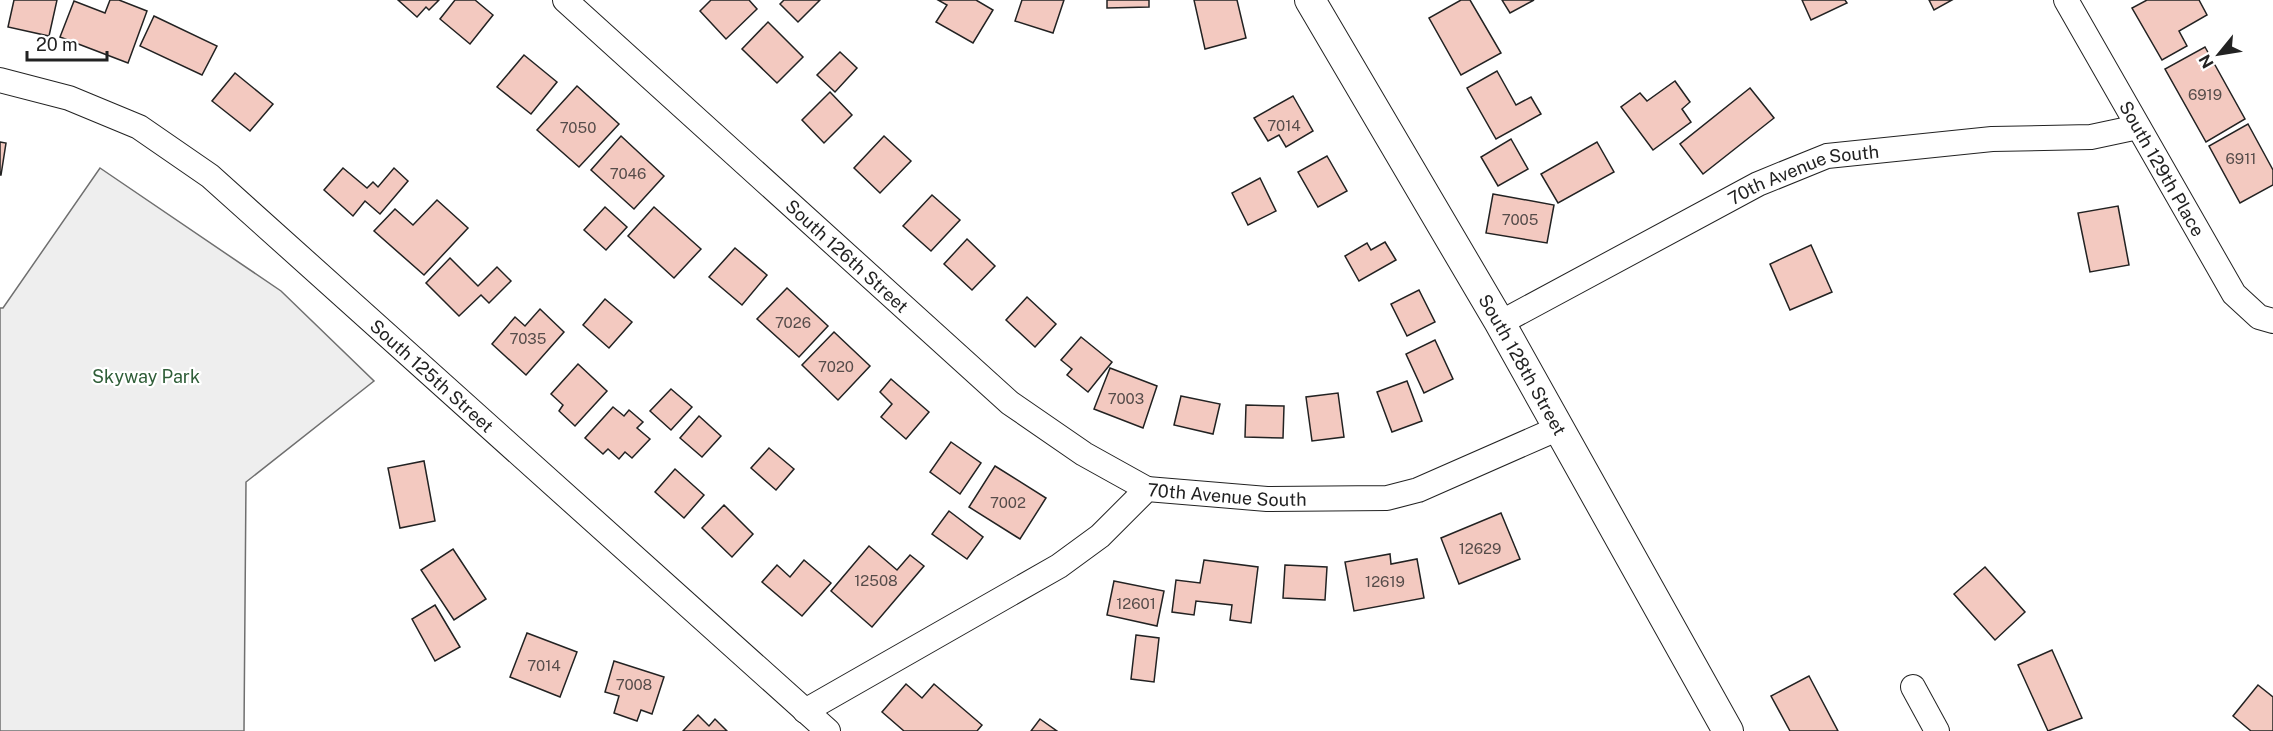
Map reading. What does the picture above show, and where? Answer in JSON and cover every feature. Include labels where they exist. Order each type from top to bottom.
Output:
[{"type":"street","name":"South 126th Street","points":[[565,0],[1010,403],[1084,454],[1147,489]]},
{"type":"street","name":"South 128th Street","points":[[1310,0],[1500,323],[1728,731]]},
{"type":"street","name":"South 129th Place","points":[[2066,0],[2234,294],[2259,317],[2273,321]]},
{"type":"street","name":"South 125th Street","points":[[0,80],[69,98],[139,128],[210,176],[828,731]]},
{"type":"street","name":"70th Avenue South","points":[[1500,323],[1758,183],[1827,156],[1992,139],[2091,137],[2138,127]]},
{"type":"street","name":"70th Avenue South","points":[[805,711],[1059,566],[1100,536],[1147,489],[1267,499],[1387,498],[1418,490],[1559,428]]},
{"type":"street","points":[[1913,687],[1937,731]]},
{"type":"green space","name":"Skyway Park","points":[[100,168],[281,291],[374,381],[246,482],[244,731],[0,731],[0,308],[3,308]]},
{"type":"building","points":[[14,0],[57,0],[49,36],[8,27]]},
{"type":"building","points":[[110,0],[119,0],[147,11],[128,63],[60,37],[74,1],[105,13]]},
{"type":"building","points":[[398,0],[439,0],[429,10],[426,7],[417,17]]},
{"type":"building","points":[[455,0],[475,0],[493,15],[470,44],[440,19]]},
{"type":"building","points":[[711,0],[749,0],[757,9],[726,39],[700,11]]},
{"type":"building","points":[[784,0],[820,0],[798,22],[780,4]]},
{"type":"building","points":[[938,0],[976,0],[993,10],[973,43],[936,22],[947,5]]},
{"type":"building","points":[[1022,0],[1064,0],[1053,33],[1015,21]]},
{"type":"building","points":[[1107,0],[1149,0],[1149,7],[1107,8]]},
{"type":"building","points":[[1194,0],[1237,0],[1246,38],[1205,49]]},
{"type":"building","points":[[1461,0],[1470,0],[1501,53],[1461,75],[1429,18]]},
{"type":"building","points":[[1502,0],[1534,0],[1510,13]]},
{"type":"building","points":[[1802,0],[1845,0],[1847,3],[1811,20]]},
{"type":"building","points":[[1929,0],[1952,0],[1934,10]]},
{"type":"building","points":[[2147,0],[2199,0],[2207,15],[2179,31],[2187,46],[2162,60],[2132,8]]},
{"type":"building","points":[[154,16],[217,46],[202,75],[140,46]]},
{"type":"building","points":[[768,22],[803,57],[777,83],[742,49]]},
{"type":"building","points":[[2205,47],[2245,119],[2206,142],[2165,69]]},
{"type":"building","points":[[840,52],[857,68],[835,92],[817,75]]},
{"type":"building","points":[[524,55],[557,82],[531,114],[497,87]]},
{"type":"building","points":[[1497,71],[1516,105],[1531,97],[1541,114],[1496,139],[1467,88]]},
{"type":"building","points":[[235,73],[273,104],[250,131],[212,101]]},
{"type":"building","points":[[1675,81],[1690,102],[1682,109],[1691,122],[1653,150],[1621,107],[1640,93],[1647,101]]},
{"type":"building","points":[[577,86],[619,124],[579,167],[537,130]]},
{"type":"building","points":[[1750,88],[1774,118],[1703,174],[1680,144]]},
{"type":"building","points":[[830,92],[852,115],[824,143],[802,120]]},
{"type":"building","points":[[1293,96],[1313,131],[1286,147],[1279,135],[1268,141],[1254,118]]},
{"type":"building","points":[[2248,124],[2273,170],[2273,185],[2240,203],[2209,146]]},
{"type":"building","points":[[621,136],[664,176],[634,209],[591,170]]},
{"type":"building","points":[[884,136],[911,161],[880,193],[854,168]]},
{"type":"building","points":[[1511,139],[1528,169],[1498,186],[1481,157]]},
{"type":"building","points":[[0,142],[6,143],[1,175],[0,175]]},
{"type":"building","points":[[1597,142],[1614,172],[1558,203],[1541,174]]},
{"type":"building","points":[[1327,156],[1347,191],[1318,207],[1298,172]]},
{"type":"building","points":[[343,168],[367,188],[373,182],[378,187],[394,168],[408,181],[380,214],[365,201],[353,216],[324,190]]},
{"type":"building","points":[[1260,178],[1276,211],[1248,225],[1232,193]]},
{"type":"building","points":[[1493,194],[1554,205],[1547,243],[1486,233]]},
{"type":"building","points":[[932,195],[960,220],[931,251],[903,226]]},
{"type":"building","points":[[437,200],[468,228],[424,275],[374,231],[395,209],[413,225]]},
{"type":"building","points":[[2118,206],[2129,265],[2090,272],[2078,213]]},
{"type":"building","points":[[605,207],[627,227],[606,250],[584,230]]},
{"type":"building","points":[[654,207],[701,249],[674,278],[628,236]]},
{"type":"building","points":[[967,239],[995,266],[972,290],[944,264]]},
{"type":"building","points":[[1385,242],[1396,260],[1359,281],[1345,256],[1367,243],[1371,250]]},
{"type":"building","points":[[1811,245],[1832,292],[1790,310],[1770,264]]},
{"type":"building","points":[[735,248],[767,275],[742,305],[709,277]]},
{"type":"building","points":[[450,258],[478,286],[497,267],[511,281],[489,303],[481,295],[459,316],[426,283]]},
{"type":"building","points":[[787,288],[828,326],[799,357],[757,319]]},
{"type":"building","points":[[1419,290],[1435,322],[1407,336],[1391,304]]},
{"type":"building","points":[[1027,297],[1056,324],[1035,347],[1006,320]]},
{"type":"building","points":[[605,299],[632,322],[609,348],[583,325]]},
{"type":"building","points":[[540,309],[564,332],[526,375],[492,344],[515,317],[525,326]]},
{"type":"building","points":[[834,332],[870,366],[838,400],[802,365]]},
{"type":"building","points":[[1081,337],[1112,362],[1088,392],[1067,375],[1072,369],[1061,360]]},
{"type":"building","points":[[1435,340],[1453,379],[1424,393],[1406,354]]},
{"type":"building","points":[[578,364],[607,391],[575,426],[559,411],[563,405],[551,394]]},
{"type":"building","points":[[1110,368],[1157,386],[1143,428],[1094,409]]},
{"type":"building","points":[[891,379],[929,412],[906,439],[881,417],[892,404],[880,392]]},
{"type":"building","points":[[1407,381],[1422,421],[1392,432],[1377,392]]},
{"type":"building","points":[[671,389],[692,407],[671,430],[650,411]]},
{"type":"building","points":[[1338,393],[1344,437],[1312,441],[1306,397]]},
{"type":"building","points":[[1181,396],[1220,404],[1213,434],[1174,425]]},
{"type":"building","points":[[1246,405],[1284,406],[1283,438],[1245,437]]},
{"type":"building","points":[[613,407],[624,416],[629,410],[643,422],[637,428],[650,439],[632,458],[625,452],[619,459],[608,449],[603,454],[585,438]]},
{"type":"building","points":[[699,416],[721,436],[702,457],[680,438]]},
{"type":"building","points":[[951,442],[981,463],[960,494],[930,472]]},
{"type":"building","points":[[769,448],[794,469],[776,490],[751,468]]},
{"type":"building","points":[[424,461],[435,521],[400,528],[388,468]]},
{"type":"building","points":[[995,466],[1046,498],[1020,539],[969,507]]},
{"type":"building","points":[[675,469],[704,495],[684,518],[655,492]]},
{"type":"building","points":[[724,505],[753,534],[732,557],[702,528]]},
{"type":"building","points":[[949,511],[983,537],[967,559],[932,534]]},
{"type":"building","points":[[1501,513],[1520,559],[1459,584],[1441,538]]},
{"type":"building","points":[[869,546],[897,570],[910,555],[924,566],[872,627],[831,591]]},
{"type":"building","points":[[453,549],[486,599],[454,620],[421,570]]},
{"type":"building","points":[[1390,554],[1391,564],[1417,559],[1424,598],[1354,611],[1345,562]]},
{"type":"building","points":[[804,560],[831,583],[802,616],[762,582],[777,565],[790,577]]},
{"type":"building","points":[[1204,560],[1258,567],[1251,623],[1230,620],[1232,605],[1196,601],[1194,615],[1172,612],[1176,580],[1200,583]]},
{"type":"building","points":[[1285,565],[1327,567],[1325,600],[1283,598]]},
{"type":"building","points":[[1985,567],[2025,612],[1995,640],[1954,594]]},
{"type":"building","points":[[1114,581],[1164,591],[1157,626],[1107,615]]},
{"type":"building","points":[[435,605],[460,647],[435,661],[412,619]]},
{"type":"building","points":[[527,633],[577,652],[560,697],[510,677]]},
{"type":"building","points":[[1136,635],[1159,638],[1154,682],[1131,679]]},
{"type":"building","points":[[2052,650],[2082,718],[2048,731],[2018,665]]},
{"type":"building","points":[[614,661],[664,677],[652,714],[641,710],[637,721],[614,713],[619,696],[605,692]]},
{"type":"building","points":[[1809,676],[1838,731],[1790,731],[1771,696]]},
{"type":"building","points":[[906,684],[922,698],[934,684],[982,725],[977,731],[904,731],[882,712]]},
{"type":"building","points":[[2258,685],[2273,697],[2273,731],[2251,731],[2233,716]]},
{"type":"building","points":[[698,715],[709,726],[715,719],[727,731],[683,731]]},
{"type":"building","points":[[1040,719],[1057,731],[1031,731]]}]
